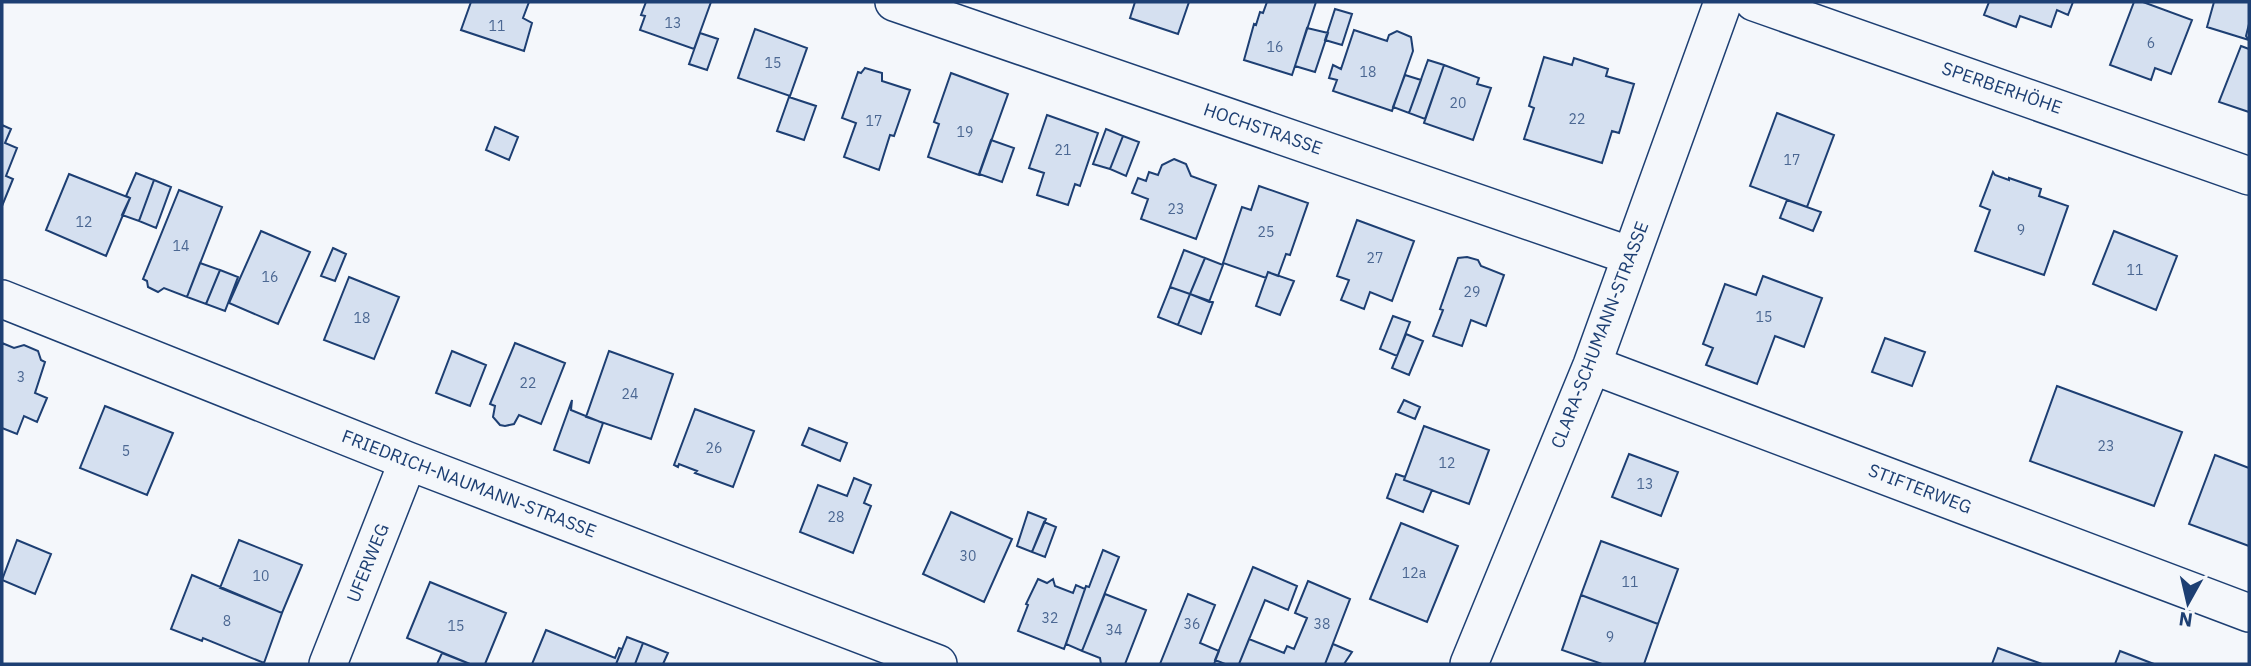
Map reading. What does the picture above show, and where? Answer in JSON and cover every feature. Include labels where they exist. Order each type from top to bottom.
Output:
[{"type":"street","name":"HOCHSTRASSE","points":[[894,2],[1631,256]]},
{"type":"street","name":"CLARA-SCHUMANN-STRASSE","points":[[1469,664],[1591,365],[1723,2]]},
{"type":"street","name":"SPERBERHÖHE","points":[[1754,2],[2249,176]]},
{"type":"street","name":"FRIEDRICH-NAUMANN-STRASSE","points":[[2,299],[408,461],[938,664]]},
{"type":"street","name":"STIFTERWEG","points":[[1591,365],[2249,613]]},
{"type":"street","name":"UFERWEG","points":[[327,664],[408,461]]},
{"type":"building","points":[[471,2],[529,2],[523,18],[532,23],[524,51],[461,30]]},
{"type":"building","points":[[646,2],[711,2],[694,49],[640,30],[645,16],[641,15]]},
{"type":"building","points":[[1135,2],[1189,2],[1178,34],[1130,18]]},
{"type":"building","points":[[1267,2],[1316,2],[1292,75],[1244,60],[1254,24],[1256,25]]},
{"type":"building","points":[[1989,2],[2073,2],[2068,15],[2057,10],[2051,27],[2020,16],[2016,27],[1984,15]]},
{"type":"building","points":[[2134,2],[2143,2],[2192,20],[2171,74],[2155,68],[2151,80],[2110,65]]},
{"type":"building","points":[[2214,2],[2249,2],[2246,36],[2249,40],[2207,27]]},
{"type":"building","points":[[1335,9],[1352,14],[1342,45],[1325,40]]},
{"type":"building","points":[[1307,28],[1328,33],[1315,72],[1295,66]]},
{"type":"building","points":[[755,29],[807,48],[790,96],[738,78]]},
{"type":"building","points":[[1354,30],[1387,41],[1389,35],[1397,31],[1411,37],[1413,51],[1392,111],[1333,91],[1337,80],[1329,78],[1333,65],[1341,69]]},
{"type":"building","points":[[700,33],[718,39],[707,70],[689,64]]},
{"type":"building","points":[[2241,46],[2249,49],[2249,112],[2219,102]]},
{"type":"building","points":[[1544,57],[1572,65],[1574,58],[1608,69],[1606,76],[1634,84],[1619,133],[1612,131],[1602,163],[1524,139],[1534,108],[1529,106]]},
{"type":"building","points":[[1428,60],[1444,65],[1425,119],[1409,113]]},
{"type":"building","points":[[1444,65],[1479,78],[1477,84],[1491,88],[1473,140],[1424,123]]},
{"type":"building","points":[[865,68],[882,73],[882,81],[910,90],[894,136],[890,135],[879,170],[844,157],[856,123],[842,118],[858,72],[861,73]]},
{"type":"building","points":[[951,73],[1008,94],[979,175],[928,157],[939,124],[934,122]]},
{"type":"building","points":[[1405,75],[1421,80],[1409,113],[1393,107]]},
{"type":"building","points":[[789,97],[816,106],[804,140],[777,131]]},
{"type":"building","points":[[1777,113],[1834,135],[1807,207],[1750,186]]},
{"type":"building","points":[[1047,115],[1098,133],[1080,186],[1075,184],[1068,205],[1037,195],[1044,173],[1029,168]]},
{"type":"building","points":[[2,125],[11,129],[5,143],[17,148],[6,176],[13,179],[2,206]]},
{"type":"building","points":[[495,127],[518,137],[509,160],[486,150]]},
{"type":"building","points":[[1106,129],[1123,136],[1110,169],[1093,164]]},
{"type":"building","points":[[1123,136],[1139,142],[1126,176],[1110,169]]},
{"type":"building","points":[[991,140],[1014,148],[1002,182],[979,174]]},
{"type":"building","points":[[1174,159],[1186,164],[1191,176],[1216,185],[1196,239],[1141,219],[1148,199],[1132,193],[1138,178],[1146,181],[1149,172],[1158,175],[1162,165]]},
{"type":"building","points":[[1993,172],[2009,180],[2041,189],[2039,196],[2068,206],[2044,275],[1975,251],[1990,210],[1980,206]]},
{"type":"building","points":[[136,173],[154,180],[139,221],[122,215],[130,198],[126,196]]},
{"type":"building","points":[[69,174],[130,198],[106,256],[46,230]]},
{"type":"building","points":[[154,180],[171,187],[156,228],[139,221]]},
{"type":"building","points":[[1259,186],[1308,203],[1290,255],[1286,254],[1278,276],[1268,272],[1266,278],[1223,263],[1242,207],[1251,210]]},
{"type":"building","points":[[179,190],[222,207],[187,297],[164,288],[158,292],[148,287],[147,281],[143,279]]},
{"type":"building","points":[[1787,200],[1821,212],[1813,231],[1780,218]]},
{"type":"building","points":[[1357,220],[1414,241],[1392,301],[1370,292],[1364,309],[1341,300],[1349,280],[1337,276]]},
{"type":"building","points":[[261,231],[310,252],[278,324],[229,303]]},
{"type":"building","points":[[2114,231],[2177,256],[2156,310],[2093,284]]},
{"type":"building","points":[[333,248],[346,254],[335,281],[321,276]]},
{"type":"building","points":[[1184,250],[1205,258],[1190,294],[1170,287]]},
{"type":"building","points":[[1205,258],[1223,265],[1209,302],[1190,294]]},
{"type":"building","points":[[1458,258],[1478,260],[1481,266],[1504,275],[1486,326],[1471,320],[1462,346],[1433,336]]},
{"type":"building","points":[[200,263],[220,270],[206,304],[187,297]]},
{"type":"building","points":[[220,270],[238,277],[225,311],[206,304]]},
{"type":"building","points":[[1268,272],[1294,281],[1280,315],[1256,306]]},
{"type":"building","points":[[1763,276],[1822,298],[1804,347],[1775,336],[1757,384],[1706,365],[1713,348],[1703,344],[1725,284],[1756,295]]},
{"type":"building","points":[[349,277],[399,297],[374,359],[324,340]]},
{"type":"building","points":[[1170,287],[1190,294],[1178,325],[1158,317]]},
{"type":"building","points":[[1190,294],[1213,302],[1201,334],[1178,325]]},
{"type":"building","points":[[1393,316],[1410,322],[1397,356],[1380,349]]},
{"type":"building","points":[[1406,334],[1423,341],[1409,375],[1392,368]]},
{"type":"building","points":[[1885,338],[1925,352],[1912,386],[1872,372]]},
{"type":"building","points":[[2,343],[14,348],[24,345],[38,351],[41,360],[45,362],[35,393],[47,398],[37,422],[24,416],[17,434],[2,428]]},
{"type":"building","points":[[515,343],[565,363],[541,424],[519,415],[514,424],[505,426],[500,425],[493,417],[495,406],[490,404]]},
{"type":"building","points":[[452,351],[486,365],[470,406],[436,393]]},
{"type":"building","points":[[609,351],[673,374],[651,439],[586,417]]},
{"type":"building","points":[[2057,386],[2182,432],[2154,506],[2030,461]]},
{"type":"building","points":[[572,400],[571,410],[603,423],[589,463],[554,450]]},
{"type":"building","points":[[1404,400],[1420,407],[1415,419],[1398,412]]},
{"type":"building","points":[[105,406],[173,433],[147,495],[80,468]]},
{"type":"building","points":[[695,409],[754,431],[733,487],[679,464],[678,467],[674,465]]},
{"type":"building","points":[[1424,426],[1489,450],[1469,504],[1404,480]]},
{"type":"building","points":[[809,428],[847,443],[840,461],[802,445]]},
{"type":"building","points":[[1629,454],[1678,472],[1661,516],[1612,497]]},
{"type":"building","points":[[2215,455],[2249,468],[2249,546],[2189,524]]},
{"type":"building","points":[[1396,474],[1405,477],[1404,480],[1432,490],[1423,512],[1387,498]]},
{"type":"building","points":[[854,478],[871,485],[864,503],[871,506],[853,553],[800,532],[818,485],[847,496]]},
{"type":"building","points":[[951,512],[1012,539],[984,602],[923,574]]},
{"type":"building","points":[[1028,512],[1046,519],[1032,552],[1017,546]]},
{"type":"building","points":[[1044,522],[1056,527],[1045,557],[1032,552]]},
{"type":"building","points":[[1401,523],[1458,546],[1427,622],[1370,599]]},
{"type":"building","points":[[17,540],[51,554],[35,594],[2,580]]},
{"type":"building","points":[[239,540],[302,565],[282,613],[220,588]]},
{"type":"building","points":[[1601,541],[1678,569],[1658,624],[1581,595]]},
{"type":"building","points":[[1103,550],[1119,557],[1082,651],[1066,644],[1086,586],[1089,587]]},
{"type":"building","points":[[1253,567],[1297,586],[1288,610],[1265,600],[1239,664],[1225,664],[1215,660]]},
{"type":"building","points":[[192,575],[282,613],[264,663],[203,638],[202,641],[171,629]]},
{"type":"building","points":[[1038,579],[1047,583],[1053,579],[1055,586],[1073,593],[1076,585],[1085,589],[1064,649],[1018,631],[1028,605],[1026,604]]},
{"type":"building","points":[[1308,581],[1350,599],[1325,664],[1239,664],[1249,639],[1284,653],[1287,646],[1294,649],[1307,618],[1295,613]]},
{"type":"building","points":[[430,582],[506,613],[485,664],[470,664],[407,638]]},
{"type":"building","points":[[1105,594],[1146,610],[1125,664],[1101,664],[1100,658],[1082,651]]},
{"type":"building","points":[[1188,594],[1215,605],[1200,643],[1219,651],[1214,664],[1160,664]]},
{"type":"building","points":[[1581,595],[1658,624],[1644,664],[1602,664],[1562,650]]},
{"type":"building","points":[[546,630],[615,658],[619,648],[622,649],[616,664],[532,664]]},
{"type":"building","points":[[627,637],[643,643],[635,664],[616,664]]},
{"type":"building","points":[[643,643],[668,653],[663,664],[635,664]]},
{"type":"building","points":[[1333,644],[1352,652],[1344,664],[1325,664]]},
{"type":"building","points":[[1998,648],[2042,664],[1992,664]]},
{"type":"building","points":[[2120,651],[2154,664],[2115,664]]},
{"type":"building","points":[[442,653],[470,664],[437,664]]}]
